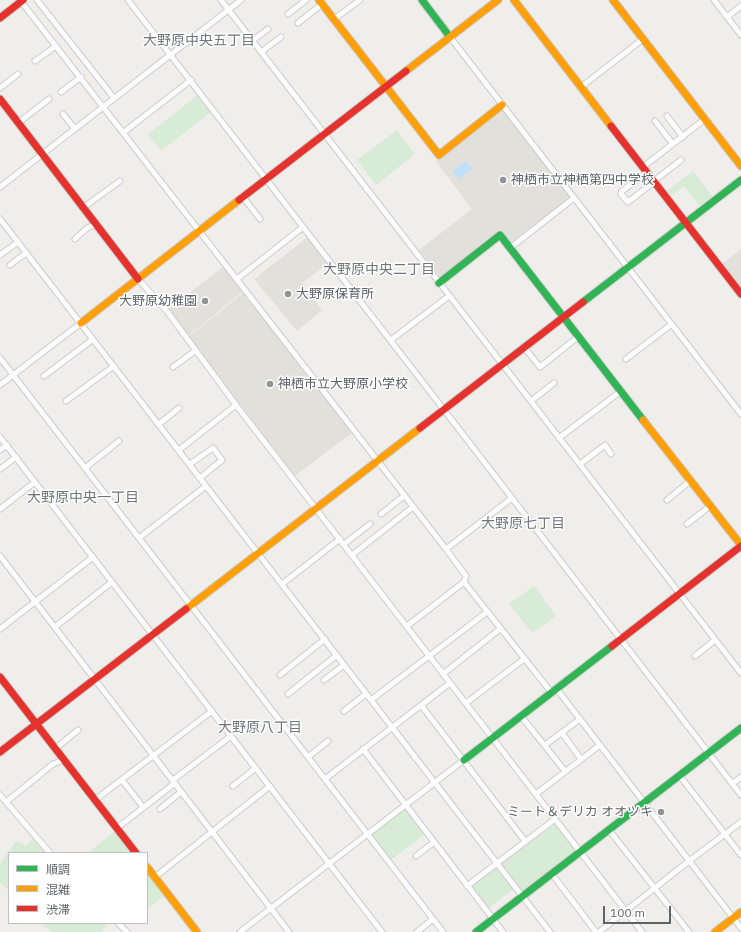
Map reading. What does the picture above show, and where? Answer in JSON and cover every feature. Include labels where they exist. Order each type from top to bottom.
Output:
[{"type":"street","points":[[0,18],[22,0],[466,576],[464,582],[407,626]]},
{"type":"street","points":[[38,0],[114,98]]},
{"type":"street","points":[[128,0],[741,795]]},
{"type":"street","points":[[221,0],[580,464],[678,594],[741,673]]},
{"type":"street","points":[[0,187],[241,0]]},
{"type":"street","points":[[288,14],[306,0]]},
{"type":"street","points":[[334,19],[360,0]]},
{"type":"street","points":[[422,0],[741,414]]},
{"type":"street","points":[[0,385],[498,0]]},
{"type":"street","points":[[514,0],[741,294]]},
{"type":"street","points":[[613,0],[741,166]]},
{"type":"street","points":[[714,0],[741,35]]},
{"type":"street","points":[[298,23],[321,2],[439,155],[502,105]]},
{"type":"street","points":[[727,17],[741,6]]},
{"type":"street","points":[[252,41],[268,29]]},
{"type":"street","points":[[261,52],[281,37]]},
{"type":"street","points":[[581,87],[643,39]]},
{"type":"street","points":[[34,61],[56,46]]},
{"type":"street","points":[[0,88],[18,74]]},
{"type":"street","points":[[61,92],[81,77]]},
{"type":"street","points":[[124,132],[191,80]]},
{"type":"street","points":[[0,99],[138,279],[166,310],[236,405],[642,932]]},
{"type":"street","points":[[18,123],[49,99]]},
{"type":"street","points":[[63,114],[75,129]]},
{"type":"street","points":[[667,116],[683,137]]},
{"type":"street","points":[[681,160],[628,202],[621,194],[622,191],[673,144],[705,119]]},
{"type":"street","points":[[655,121],[673,144]]},
{"type":"street","points":[[0,752],[741,180]]},
{"type":"street","points":[[84,207],[120,181]]},
{"type":"street","points":[[243,197],[260,219]]},
{"type":"street","points":[[510,248],[574,198]]},
{"type":"street","points":[[0,219],[550,932]]},
{"type":"street","points":[[75,239],[87,228],[97,224]]},
{"type":"street","points":[[237,279],[303,227]]},
{"type":"street","points":[[240,932],[741,545],[500,235],[439,283]]},
{"type":"street","points":[[0,255],[18,242]]},
{"type":"street","points":[[10,265],[26,253]]},
{"type":"street","points":[[391,340],[449,296]]},
{"type":"street","points":[[626,359],[672,324]]},
{"type":"street","points":[[524,347],[540,367],[579,336]]},
{"type":"street","points":[[44,376],[92,340]]},
{"type":"street","points":[[173,367],[195,351]]},
{"type":"street","points":[[0,358],[443,932]]},
{"type":"street","points":[[66,401],[114,366]]},
{"type":"street","points":[[531,401],[554,383]]},
{"type":"street","points":[[559,438],[621,391]]},
{"type":"street","points":[[179,450],[236,405]]},
{"type":"street","points":[[159,424],[179,408]]},
{"type":"street","points":[[0,437],[382,932]]},
{"type":"street","points":[[85,468],[119,441]]},
{"type":"street","points":[[0,450],[7,445]]},
{"type":"street","points":[[580,464],[605,445],[611,454]]},
{"type":"street","points":[[190,464],[213,448],[222,460],[200,478]]},
{"type":"street","points":[[0,469],[16,457]]},
{"type":"street","points":[[667,500],[690,481]]},
{"type":"street","points":[[0,509],[35,482]]},
{"type":"street","points":[[139,538],[206,486]]},
{"type":"street","points":[[380,514],[404,496]]},
{"type":"street","points":[[446,549],[512,498]]},
{"type":"street","points":[[687,524],[710,506]]},
{"type":"street","points":[[352,555],[413,507]]},
{"type":"street","points":[[282,584],[370,524]]},
{"type":"street","points":[[0,556],[289,932]]},
{"type":"street","points":[[0,629],[93,558]]},
{"type":"street","points":[[55,627],[112,582]]},
{"type":"street","points":[[464,582],[524,659],[580,719],[741,928]]},
{"type":"street","points":[[371,700],[487,612]]},
{"type":"street","points":[[443,674],[500,629]]},
{"type":"street","points":[[280,675],[325,640]]},
{"type":"street","points":[[695,656],[715,640]]},
{"type":"street","points":[[288,694],[337,655]]},
{"type":"street","points":[[466,703],[524,659]]},
{"type":"street","points":[[324,680],[344,665]]},
{"type":"street","points":[[0,676],[36,725],[135,852]]},
{"type":"street","points":[[325,779],[450,683]]},
{"type":"street","points":[[344,712],[366,694]]},
{"type":"street","points":[[420,705],[464,760],[525,841]]},
{"type":"street","points":[[95,800],[212,711]]},
{"type":"street","points":[[521,716],[565,771]]},
{"type":"street","points":[[545,745],[580,719]]},
{"type":"street","points":[[476,932],[741,728]]},
{"type":"street","points":[[55,749],[78,730]]},
{"type":"street","points":[[562,732],[581,759]]},
{"type":"street","points":[[117,828],[231,736]]},
{"type":"street","points":[[308,757],[328,741]]},
{"type":"street","points":[[536,794],[600,745]]},
{"type":"street","points":[[363,749],[503,932]]},
{"type":"street","points":[[6,802],[53,764],[64,760]]},
{"type":"street","points":[[233,786],[256,768]]},
{"type":"street","points":[[680,776],[741,855]]},
{"type":"street","points":[[732,784],[741,777]]},
{"type":"street","points":[[122,780],[142,807]]},
{"type":"street","points":[[155,877],[270,786]]},
{"type":"street","points":[[160,810],[182,792]]},
{"type":"street","points":[[0,795],[49,852]]},
{"type":"street","points":[[467,886],[555,819]]},
{"type":"street","points":[[599,932],[741,822]]},
{"type":"street","points":[[609,830],[689,932]]},
{"type":"street","points":[[416,856],[434,842]]},
{"type":"street","points":[[148,868],[197,932]]},
{"type":"street","points":[[552,874],[596,932]]},
{"type":"street","points":[[715,932],[741,912]]},
{"type":"street","points":[[417,932],[433,919]]},
{"type":"street","points":[[119,924],[127,932]]},
{"type":"shaded area","name":"神栖市立神栖第四中学校","points":[[502,109],[570,198],[511,243],[501,232],[441,278],[419,250],[472,209],[436,161]]},
{"type":"shaded area","name":"大野原保育所","points":[[308,237],[329,263],[302,283],[322,310],[297,331],[254,279]]},
{"type":"shaded area","points":[[741,249],[741,288],[723,263]]},
{"type":"shaded area","name":"大野原幼稚園","points":[[223,267],[242,292],[187,337],[167,310]]},
{"type":"shaded area","name":"神栖市立大野原小学校","points":[[243,293],[354,431],[295,476],[188,337]]},
{"type":"green space","points":[[198,95],[211,112],[161,151],[148,134]]},
{"type":"green space","points":[[397,130],[415,154],[376,185],[357,160]]},
{"type":"green space","points":[[693,171],[712,196],[699,206],[684,186],[669,197],[665,192]]},
{"type":"green space","points":[[534,586],[556,616],[532,633],[509,604]]},
{"type":"green space","points":[[405,808],[425,834],[391,860],[371,834]]},
{"type":"green space","points":[[555,824],[575,849],[575,852],[523,891],[501,863]]},
{"type":"green space","points":[[115,831],[131,852],[89,852]]},
{"type":"green space","points":[[33,838],[45,852],[8,852],[16,841],[26,846]]},
{"type":"green space","points":[[8,852],[8,890],[0,882],[0,864]]},
{"type":"green space","points":[[496,867],[513,889],[489,908],[472,888],[473,885]]},
{"type":"green space","points":[[148,873],[165,895],[148,908]]},
{"type":"green space","points":[[42,924],[107,924],[101,932],[52,932]]},
{"type":"water","points":[[466,161],[472,168],[459,179],[453,171]]},
{"type":"traffic: fast","points":[[422,0],[450,37]]},
{"type":"traffic: fast","points":[[583,302],[741,180]]},
{"type":"traffic: fast","points":[[439,283],[500,235],[643,420]]},
{"type":"traffic: fast","points":[[464,760],[612,646]]},
{"type":"traffic: fast","points":[[476,932],[741,728]]},
{"type":"traffic: slow","points":[[319,0],[439,155],[502,105]]},
{"type":"traffic: slow","points":[[406,71],[498,0]]},
{"type":"traffic: slow","points":[[514,0],[611,126]]},
{"type":"traffic: slow","points":[[613,0],[741,166]]},
{"type":"traffic: slow","points":[[81,323],[239,200]]},
{"type":"traffic: slow","points":[[643,420],[741,545]]},
{"type":"traffic: slow","points":[[186,609],[420,428]]},
{"type":"traffic: slow","points":[[148,868],[197,932]]},
{"type":"traffic: slow","points":[[715,932],[741,912]]},
{"type":"traffic: jam","points":[[0,18],[23,0]]},
{"type":"traffic: jam","points":[[239,200],[406,71]]},
{"type":"traffic: jam","points":[[0,99],[138,279]]},
{"type":"traffic: jam","points":[[611,126],[741,294]]},
{"type":"traffic: jam","points":[[420,428],[583,302]]},
{"type":"traffic: jam","points":[[612,646],[741,546]]},
{"type":"traffic: jam","points":[[0,752],[186,609]]},
{"type":"traffic: jam","points":[[0,677],[135,852]]},
{"type":"place","name":"神栖市立神栖第四中学校","points":[[503,180]]},
{"type":"place","name":"大野原保育所","points":[[288,294]]},
{"type":"place","name":"大野原幼稚園","points":[[205,301]]},
{"type":"place","name":"神栖市立大野原小学校","points":[[270,384]]},
{"type":"place","name":"ミート＆デリカ オオツキ","points":[[661,812]]},
{"type":"district","name":"大野原中央五丁目","points":[[199,41]]},
{"type":"district","name":"大野原中央二丁目","points":[[379,270]]},
{"type":"district","name":"大野原中央一丁目","points":[[83,498]]},
{"type":"district","name":"大野原七丁目","points":[[523,524]]},
{"type":"district","name":"大野原八丁目","points":[[260,728]]}]
